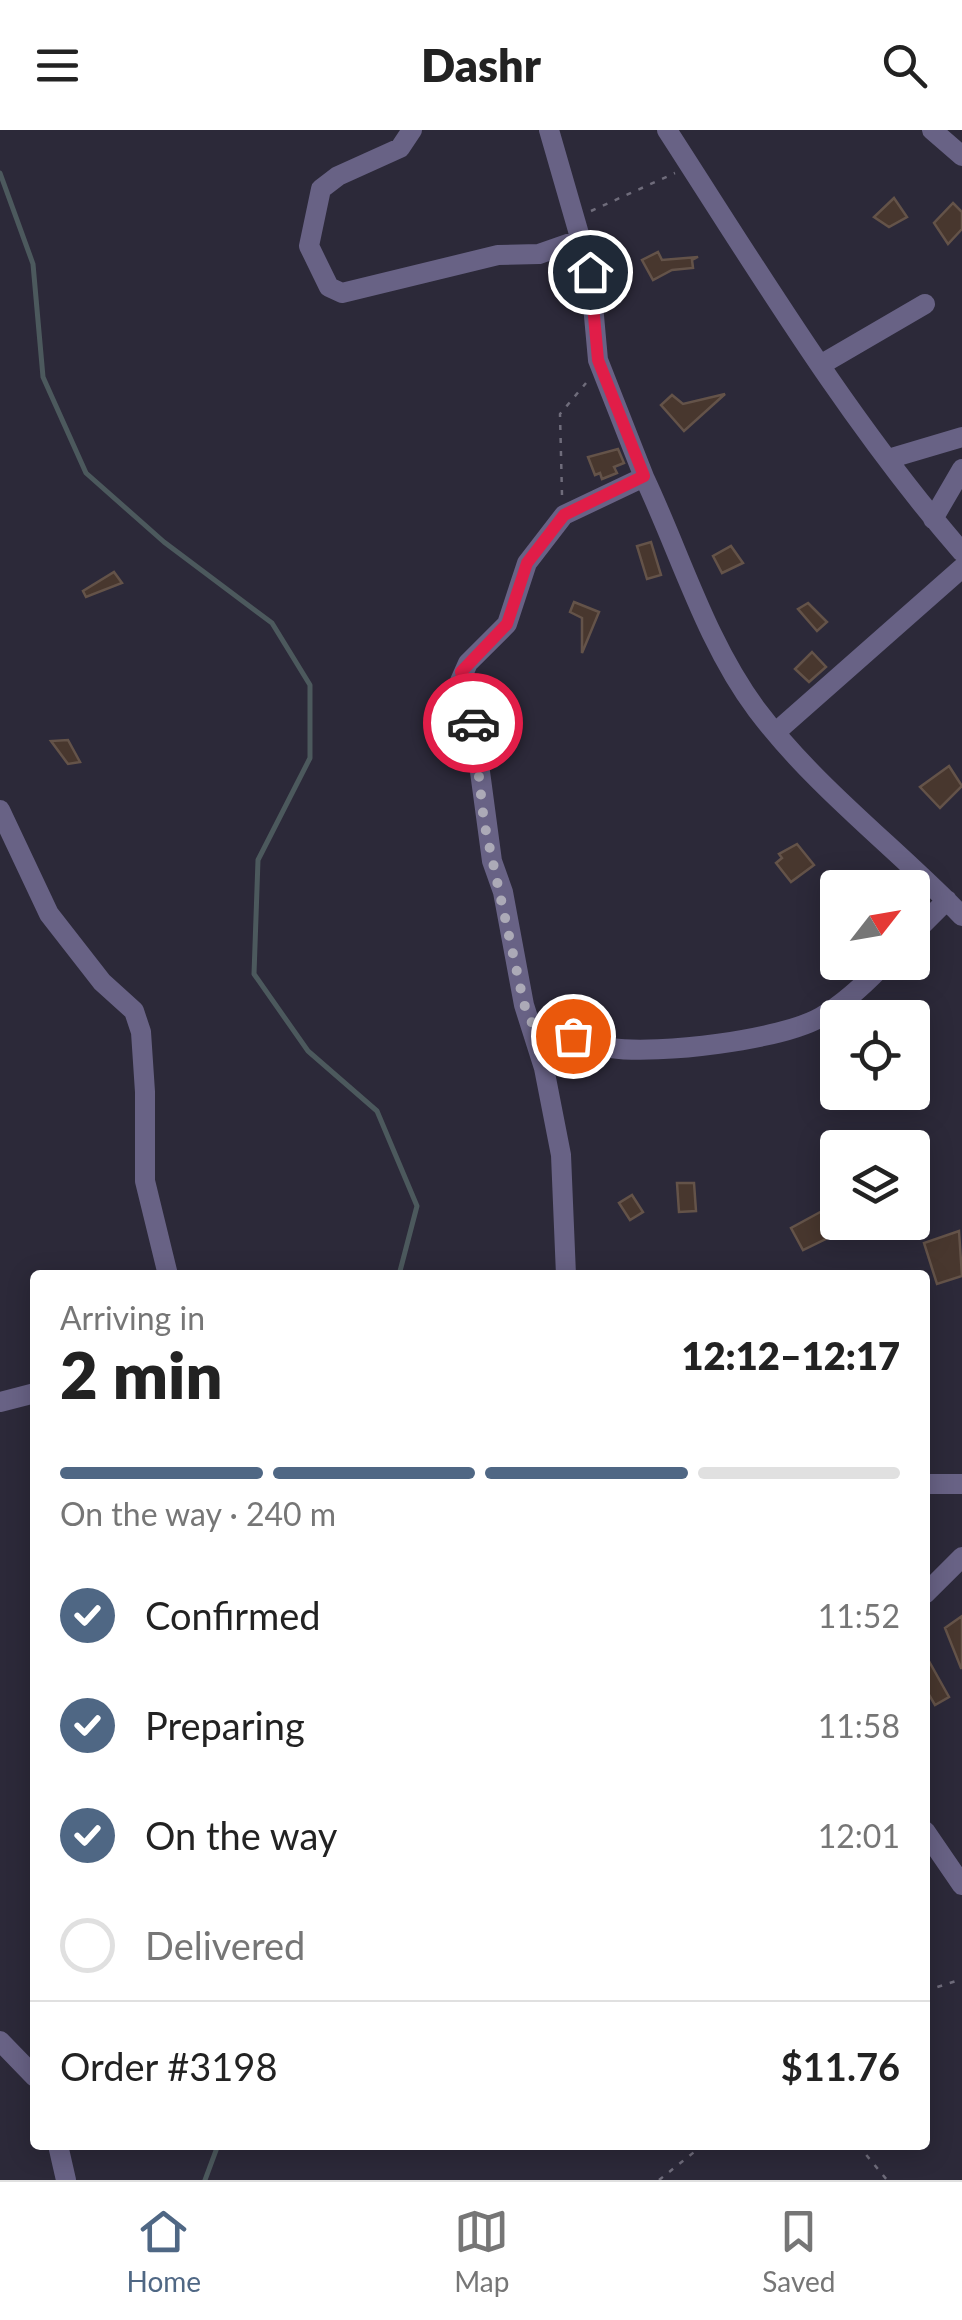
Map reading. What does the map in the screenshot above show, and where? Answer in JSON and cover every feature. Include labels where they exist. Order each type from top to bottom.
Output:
[{"type":"street","points":[[412,130],[400,148],[338,176],[321,189],[308,240],[330,287],[342,293],[498,255],[539,254],[582,239]]},
{"type":"street","points":[[549,130],[590,272],[598,360],[644,476],[730,664],[776,732],[954,908],[930,923]]},
{"type":"street","points":[[667,130],[888,459],[962,552]]},
{"type":"street","points":[[932,130],[962,156]]},
{"type":"street","points":[[822,364],[925,304]]},
{"type":"street","points":[[888,459],[962,437]]},
{"type":"street","points":[[933,519],[962,469]]},
{"type":"street","points":[[566,1270],[561,1155],[503,892],[492,862],[474,727],[460,681],[468,663],[507,624],[527,563],[564,515],[644,476]]},
{"type":"street","points":[[776,732],[962,568]]},
{"type":"street","points":[[0,810],[49,914],[102,982],[134,1011],[141,1032],[145,1092],[145,1181],[167,1270]]},
{"type":"street","points":[[531,1022],[605,1047],[640,1052],[692,1050],[811,1022],[838,1006],[866,980]]},
{"type":"street","points":[[0,1402],[30,1394]]},
{"type":"street","points":[[930,1484],[962,1484]]},
{"type":"street","points":[[930,1589],[962,1557]]},
{"type":"street","points":[[930,1838],[962,1885]]},
{"type":"street","points":[[0,2040],[30,2072]]},
{"type":"street","points":[[59,2150],[66,2180]]},
{"type":"path","points":[[576,217],[651,187],[689,164]]},
{"type":"path","points":[[564,515],[560,414],[579,396],[598,360]]},
{"type":"path","points":[[930,1989],[962,1979]]},
{"type":"path","points":[[659,2180],[697,2150]]},
{"type":"path","points":[[862,2150],[887,2180]]},
{"type":"building","points":[[894,198],[907,217],[889,227],[874,217]]},
{"type":"building","points":[[953,203],[962,212],[962,229],[948,244],[934,223]]},
{"type":"building","points":[[658,252],[662,260],[698,257],[692,260],[693,268],[672,270],[653,280],[642,260]]},
{"type":"building","points":[[725,394],[684,431],[661,405],[672,395],[683,404]]},
{"type":"building","points":[[618,449],[624,463],[614,467],[617,473],[602,479],[600,473],[595,475],[588,457]]},
{"type":"building","points":[[651,542],[661,575],[647,579],[637,546]]},
{"type":"building","points":[[731,546],[743,563],[722,573],[713,556]]},
{"type":"building","points":[[114,572],[122,583],[86,597],[83,591]]},
{"type":"building","points":[[574,602],[599,612],[582,653],[582,618],[570,612]]},
{"type":"building","points":[[808,603],[827,622],[817,631],[798,609]]},
{"type":"building","points":[[812,652],[826,667],[809,682],[795,669]]},
{"type":"building","points":[[68,740],[80,762],[68,764],[51,741]]},
{"type":"building","points":[[949,766],[962,786],[940,808],[920,787]]},
{"type":"building","points":[[797,844],[814,865],[791,882],[776,863],[782,858],[779,854]]},
{"type":"building","points":[[677,1183],[694,1183],[696,1211],[679,1212]]},
{"type":"building","points":[[632,1195],[643,1212],[630,1220],[619,1203]]},
{"type":"building","points":[[820,1212],[820,1240],[824,1240],[803,1250],[791,1228]]},
{"type":"building","points":[[959,1231],[962,1276],[937,1284],[924,1243]]},
{"type":"building","points":[[962,1616],[962,1668],[961,1668],[945,1628]]},
{"type":"building","points":[[930,1663],[949,1697],[935,1705],[930,1696]]},
{"type":"waterway","points":[[0,173],[33,264],[43,377],[86,473],[164,542],[272,623],[310,685],[310,758],[258,860],[254,974],[308,1051],[377,1111],[417,1206],[400,1270]]},
{"type":"waterway","points":[[205,2180],[216,2150]]},
{"type":"way so far","points":[[473,723],[484,822],[510,922],[524,1004],[531,1022],[573,1036]]},
{"type":"route","points":[[473,723],[460,681],[461,672],[499,637],[507,624],[527,563],[564,515],[644,476],[598,360],[590,272]]}]
